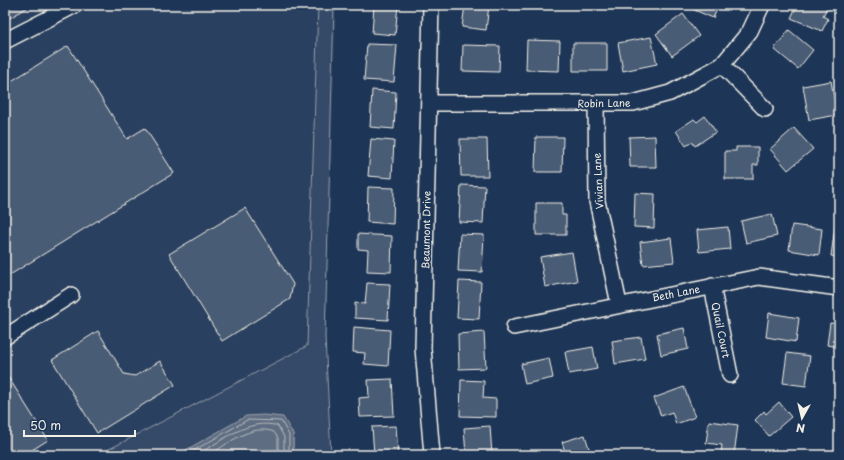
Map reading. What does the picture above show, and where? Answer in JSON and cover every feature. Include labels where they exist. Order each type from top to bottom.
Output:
[{"type":"street","points":[[5,41],[75,5]]},
{"type":"street","name":"Beaumont Drive","points":[[431,5],[423,348],[432,455]]},
{"type":"street","name":"Robin Lane","points":[[429,104],[633,103],[670,93],[722,65],[750,31],[762,5]]},
{"type":"street","points":[[722,65],[765,109]]},
{"type":"street","name":"Vivian Lane","points":[[596,102],[597,201],[619,304]]},
{"type":"street","name":"Beth Lane","points":[[514,327],[619,304],[759,277],[839,288]]},
{"type":"street","name":"Quail Court","points":[[712,286],[730,375]]},
{"type":"street","points":[[5,337],[70,295]]},
{"type":"shaded area","points":[[5,5],[336,5],[323,455],[5,455]]},
{"type":"shaded area","points":[[318,5],[334,5],[325,337],[331,455],[293,455],[293,434],[210,437],[177,455],[98,455],[307,346]]},
{"type":"water","points":[[264,415],[283,417],[293,434],[293,455],[177,455],[246,416]]},
{"type":"building","points":[[5,5],[31,5],[5,21]]},
{"type":"building","points":[[374,5],[398,5],[395,35],[372,33]]},
{"type":"building","points":[[465,5],[489,5],[486,30],[462,27]]},
{"type":"building","points":[[691,5],[719,5],[713,18],[690,8]]},
{"type":"building","points":[[797,5],[828,5],[823,16],[828,19],[822,31],[791,18]]},
{"type":"building","points":[[683,14],[699,36],[672,56],[656,34]]},
{"type":"building","points":[[789,30],[813,50],[798,69],[774,49]]},
{"type":"building","points":[[651,37],[657,64],[623,71],[618,43]]},
{"type":"building","points":[[527,40],[560,41],[559,71],[526,70]]},
{"type":"building","points":[[573,43],[607,43],[607,71],[573,71]]},
{"type":"building","points":[[367,44],[397,45],[394,82],[364,80]]},
{"type":"building","points":[[463,45],[500,46],[499,72],[462,71]]},
{"type":"building","points":[[68,46],[127,139],[145,128],[174,173],[5,278],[5,85]]},
{"type":"building","points":[[831,81],[837,115],[809,120],[803,86]]},
{"type":"building","points":[[372,90],[396,92],[394,129],[370,127]]},
{"type":"building","points":[[705,116],[716,132],[695,146],[692,142],[686,146],[676,131],[694,119],[697,122]]},
{"type":"building","points":[[794,128],[813,149],[788,170],[770,149]]},
{"type":"building","points":[[655,136],[656,167],[630,167],[629,137]]},
{"type":"building","points":[[536,137],[563,137],[562,172],[535,172]]},
{"type":"building","points":[[371,139],[394,141],[392,178],[368,176]]},
{"type":"building","points":[[460,139],[487,139],[488,176],[461,176]]},
{"type":"building","points":[[736,147],[758,147],[758,165],[753,165],[753,179],[725,179],[725,151],[736,151]]},
{"type":"building","points":[[461,185],[485,186],[483,223],[459,222]]},
{"type":"building","points":[[368,187],[394,188],[393,224],[367,222]]},
{"type":"building","points":[[635,193],[655,194],[654,228],[634,227]]},
{"type":"building","points":[[536,203],[562,203],[562,215],[566,215],[566,235],[536,235]]},
{"type":"building","points":[[245,208],[293,284],[290,299],[222,341],[169,254]]},
{"type":"building","points":[[772,214],[777,236],[746,243],[741,221]]},
{"type":"building","points":[[792,225],[822,229],[819,255],[789,250]]},
{"type":"building","points":[[728,227],[730,249],[699,252],[697,230]]},
{"type":"building","points":[[835,227],[839,228],[839,257],[831,256]]},
{"type":"building","points":[[358,234],[392,236],[391,272],[367,271],[368,250],[358,249]]},
{"type":"building","points":[[460,234],[484,235],[482,272],[458,271]]},
{"type":"building","points":[[671,238],[674,262],[643,265],[640,242]]},
{"type":"building","points":[[572,252],[577,281],[545,287],[540,257]]},
{"type":"building","points":[[459,281],[481,282],[479,319],[457,318]]},
{"type":"building","points":[[367,283],[390,284],[388,320],[355,318],[355,303],[365,304]]},
{"type":"building","points":[[769,313],[799,318],[796,342],[766,337]]},
{"type":"building","points":[[830,323],[839,324],[839,347],[827,345]]},
{"type":"building","points":[[354,327],[390,330],[388,366],[364,364],[365,353],[353,352]]},
{"type":"building","points":[[684,328],[688,349],[661,355],[657,334]]},
{"type":"building","points":[[98,331],[124,374],[135,376],[160,361],[175,385],[97,433],[52,360]]},
{"type":"building","points":[[484,332],[486,368],[459,369],[458,334]]},
{"type":"building","points":[[641,337],[645,359],[615,364],[612,341]]},
{"type":"building","points":[[593,347],[597,369],[569,374],[565,352]]},
{"type":"building","points":[[787,353],[810,356],[806,386],[783,383]]},
{"type":"building","points":[[549,358],[553,378],[525,384],[521,364]]},
{"type":"building","points":[[5,372],[48,440],[24,455],[5,455]]},
{"type":"building","points":[[392,379],[394,416],[360,417],[359,398],[369,397],[368,380]]},
{"type":"building","points":[[461,380],[484,381],[483,398],[496,399],[496,417],[460,416]]},
{"type":"building","points":[[684,387],[695,417],[676,424],[672,412],[661,416],[654,398]]},
{"type":"building","points":[[779,402],[791,417],[769,436],[755,420],[764,411],[766,414]]},
{"type":"building","points":[[709,421],[738,425],[734,455],[721,453],[722,445],[706,443]]},
{"type":"building","points":[[396,426],[398,455],[374,455],[372,427]]},
{"type":"building","points":[[490,426],[492,455],[466,455],[464,428]]},
{"type":"building","points":[[585,435],[591,455],[566,455],[562,442]]}]
